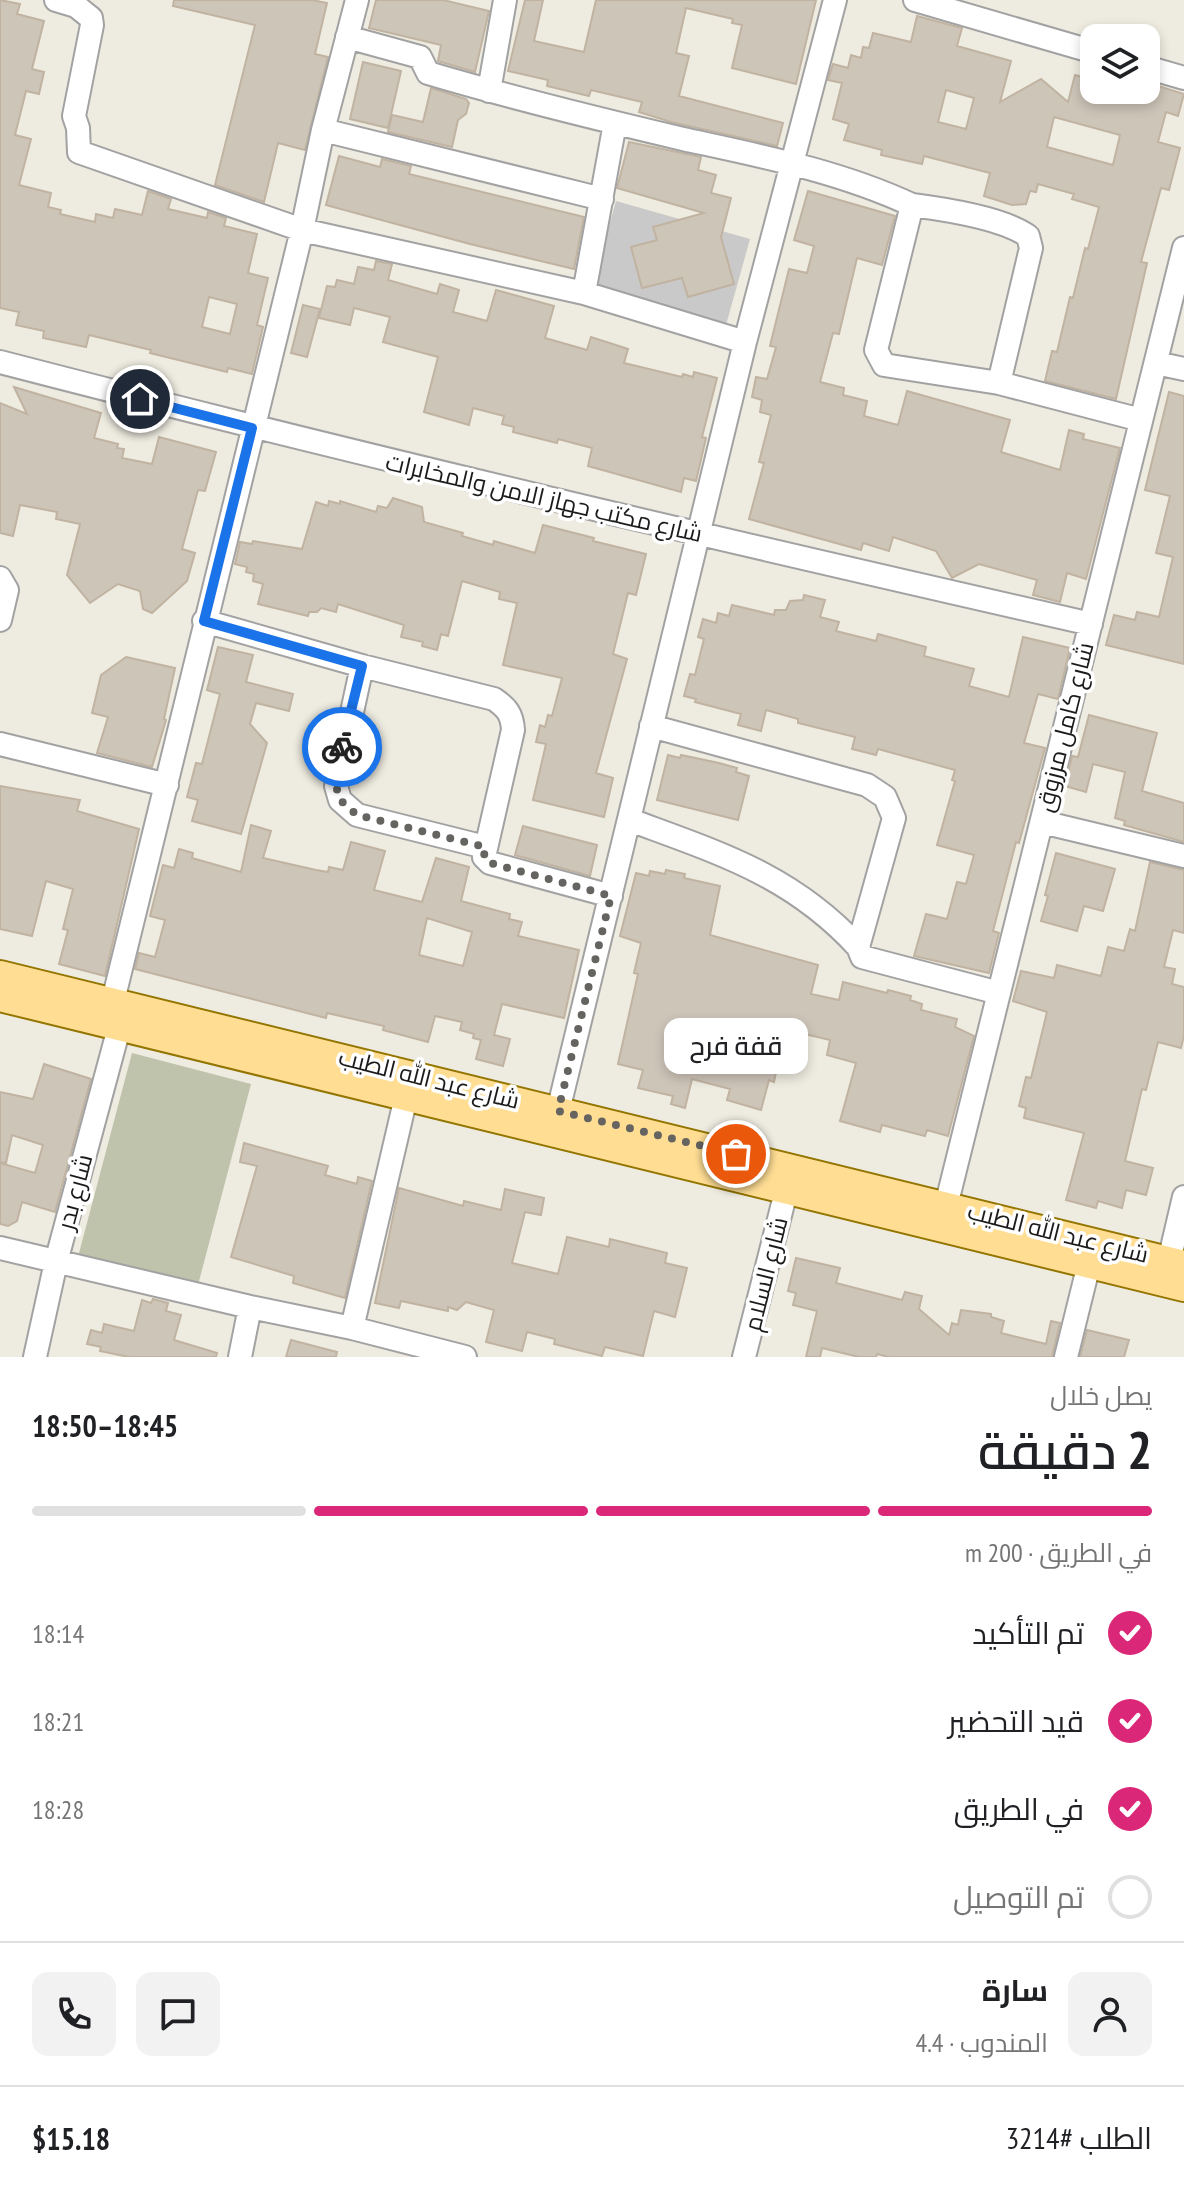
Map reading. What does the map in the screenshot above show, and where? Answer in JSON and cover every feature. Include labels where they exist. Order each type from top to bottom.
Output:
[{"type":"main road","name":"شارع عبد الله الطيب","points":[[0,974],[116,1015],[406,1097],[789,1179],[946,1206],[1177,1262]]},
{"type":"main road","name":"شارع عبد الله الطيب","points":[[0,998],[116,1015],[558,1111],[1089,1264],[1184,1288]]},
{"type":"street","points":[[56,0],[76,6],[91,18],[74,116],[79,152],[302,230],[584,293],[745,342]]},
{"type":"street","name":"شارع بدر","points":[[35,1357],[116,1015],[204,621],[357,0]]},
{"type":"street","points":[[489,91],[505,0]]},
{"type":"street","points":[[558,1111],[745,342],[835,0]]},
{"type":"street","points":[[915,0],[1080,48]]},
{"type":"street","points":[[347,37],[420,57],[428,73],[489,91],[792,163],[869,186],[912,205],[947,210],[1018,228],[1028,236],[1031,248],[999,383]]},
{"type":"street","points":[[1160,71],[1184,78]]},
{"type":"street","points":[[584,293],[615,123]]},
{"type":"street","points":[[323,130],[602,199]]},
{"type":"street","points":[[912,205],[876,350],[884,365],[999,383],[1141,420]]},
{"type":"street","name":"شارع كامل مرزوق","points":[[946,1206],[1184,248]]},
{"type":"street","name":"شارع مكتب جهاز الامن والمخابرات","points":[[0,362],[252,428],[699,535],[1091,624]]},
{"type":"street","points":[[1156,363],[1184,369]]},
{"type":"street","points":[[0,578],[7,590],[0,620]]},
{"type":"street","points":[[204,621],[362,666],[494,699],[507,708],[513,730],[484,857],[490,863],[611,896]]},
{"type":"street","points":[[362,666],[336,786],[340,800],[357,815],[485,847]]},
{"type":"street","points":[[651,726],[867,785],[885,797],[894,818],[858,947]]},
{"type":"street","points":[[0,744],[167,785]]},
{"type":"street","points":[[630,820],[732,858],[785,884],[836,923],[858,947],[862,957],[883,965],[999,993]]},
{"type":"street","points":[[1042,822],[1184,856]]},
{"type":"street","points":[[352,1328],[406,1097]]},
{"type":"street","name":"شارع السلام","points":[[744,1357],[789,1179]]},
{"type":"street","points":[[1177,1262],[1184,1197]]},
{"type":"street","points":[[0,1248],[352,1328],[465,1357]]},
{"type":"street","points":[[1066,1357],[1089,1264]]},
{"type":"street","points":[[240,1357],[250,1307]]},
{"type":"shaded area","points":[[616,201],[750,239],[726,325],[592,288]]},
{"type":"shaded area","points":[[132,1053],[251,1084],[193,1304],[74,1272]]},
{"type":"building","points":[[0,0],[20,4],[17,14],[44,21],[32,69],[44,72],[39,94],[26,91],[15,135],[31,139],[19,185],[51,193],[48,207],[61,210],[60,214],[95,222],[96,214],[113,218],[115,209],[142,215],[148,191],[171,199],[168,209],[207,218],[208,212],[226,218],[224,226],[257,234],[248,273],[268,278],[257,325],[263,327],[252,374],[228,368],[227,372],[89,335],[86,347],[43,338],[44,331],[16,325],[19,312],[0,308]],"holes":[[[209,297],[237,304],[230,334],[202,327]]]},
{"type":"building","points":[[174,0],[312,0],[327,3],[315,54],[328,57],[305,150],[278,143],[264,202],[215,185],[255,25],[173,6]]},
{"type":"building","points":[[376,0],[443,0],[489,11],[475,72],[438,61],[441,45],[369,28]]},
{"type":"building","points":[[525,0],[543,0],[534,41],[584,52],[596,0],[816,0],[796,84],[732,68],[742,25],[732,23],[733,19],[686,8],[676,53],[689,56],[679,96],[783,123],[777,146],[639,112],[642,102],[591,90],[589,96],[547,86],[548,80],[508,71]]},
{"type":"building","points":[[917,16],[962,28],[957,46],[1011,61],[1000,102],[1041,79],[1068,102],[1075,75],[1080,76],[1080,104],[1160,104],[1160,86],[1184,94],[1178,116],[1166,112],[1158,142],[1180,148],[1169,190],[1161,188],[1141,262],[1147,263],[1116,399],[1045,381],[1052,351],[1057,352],[1070,297],[1073,298],[1099,207],[1072,199],[1074,194],[1038,184],[1036,192],[1030,191],[1026,204],[1012,205],[984,196],[990,173],[924,156],[922,164],[881,155],[882,150],[844,140],[849,124],[833,119],[842,83],[828,80],[833,64],[848,68],[851,55],[861,58],[863,47],[869,48],[873,33],[911,42]],"holes":[[[946,90],[974,98],[966,129],[938,122]],[[1054,117],[1120,135],[1113,165],[1047,147]]]},
{"type":"building","points":[[363,62],[401,71],[388,128],[350,119]]},
{"type":"building","points":[[431,88],[466,99],[469,103],[466,114],[458,120],[452,147],[388,132],[392,115],[423,122]]},
{"type":"building","points":[[629,142],[701,157],[698,170],[716,175],[711,193],[731,198],[721,237],[734,284],[688,297],[682,278],[642,288],[631,247],[657,240],[653,227],[704,213],[617,188]]},
{"type":"building","points":[[339,156],[380,167],[382,159],[411,166],[409,174],[584,217],[574,269],[326,205]]},
{"type":"building","points":[[808,191],[895,216],[882,265],[857,258],[839,334],[833,333],[820,382],[844,388],[843,395],[867,401],[864,416],[898,425],[907,391],[1010,420],[1001,452],[1060,470],[1069,430],[1084,434],[1083,439],[1120,448],[1086,579],[1067,573],[1060,602],[1033,595],[1037,580],[979,564],[952,578],[936,551],[893,537],[889,551],[863,543],[861,550],[749,519],[764,463],[759,462],[771,415],[760,412],[762,400],[752,397],[756,377],[767,379],[776,347],[770,346],[789,269],[807,273],[814,246],[794,240]]},
{"type":"building","points":[[376,261],[392,264],[388,280],[437,294],[440,284],[459,290],[453,312],[487,321],[496,290],[554,306],[545,338],[587,350],[591,337],[628,349],[624,363],[682,377],[683,374],[693,377],[694,372],[717,378],[702,437],[706,438],[696,481],[684,478],[681,492],[588,466],[592,448],[513,432],[514,427],[502,424],[504,416],[473,408],[469,425],[424,412],[438,357],[383,342],[390,317],[354,308],[350,325],[319,318],[327,286],[335,287],[337,280],[354,284],[358,267],[374,270]]},
{"type":"building","points":[[303,305],[320,309],[307,357],[291,353]]},
{"type":"building","points":[[14,387],[101,413],[94,438],[118,444],[117,448],[124,449],[122,458],[152,464],[159,437],[216,452],[205,491],[198,490],[182,549],[195,553],[187,581],[152,613],[143,609],[140,591],[118,584],[90,603],[67,575],[80,524],[56,519],[57,512],[20,505],[13,536],[0,533],[0,403],[27,414]]},
{"type":"building","points":[[1169,392],[1184,396],[1184,664],[1106,645],[1114,615],[1135,620],[1137,612],[1159,617],[1173,557],[1156,553],[1170,496],[1145,490]]},
{"type":"building","points":[[393,498],[422,507],[424,522],[493,545],[494,541],[535,553],[543,525],[646,554],[636,595],[628,593],[613,654],[627,659],[596,773],[613,778],[604,817],[533,800],[546,744],[536,742],[540,725],[545,727],[548,715],[552,716],[562,678],[503,665],[517,603],[499,599],[500,592],[462,581],[448,636],[441,634],[437,650],[422,646],[423,642],[401,637],[404,625],[338,604],[336,612],[321,608],[317,612],[309,612],[308,616],[258,604],[263,584],[253,581],[254,574],[246,572],[247,567],[235,564],[240,542],[252,544],[253,541],[302,549],[316,502],[328,506],[329,501],[340,504],[340,501],[376,512],[378,506],[387,508]]},
{"type":"building","points":[[804,595],[825,600],[820,617],[839,622],[836,631],[876,641],[878,634],[926,647],[924,656],[974,669],[969,686],[1009,697],[1023,637],[1070,648],[1058,699],[1038,694],[1024,743],[1045,748],[993,931],[999,933],[989,973],[914,956],[926,914],[947,919],[957,882],[966,884],[974,855],[937,845],[955,781],[952,780],[955,770],[878,749],[876,755],[852,749],[855,737],[798,723],[798,719],[766,710],[761,731],[738,725],[741,714],[695,702],[696,699],[684,696],[690,674],[695,675],[704,639],[698,637],[703,619],[716,623],[718,613],[729,616],[732,605],[774,615],[775,610],[786,610],[790,601],[803,600]]},
{"type":"building","points":[[218,647],[253,655],[246,682],[293,694],[289,711],[256,703],[250,724],[267,743],[241,834],[192,821],[198,800],[187,797],[196,763],[202,764],[220,694],[207,690]]},
{"type":"building","points":[[126,657],[175,668],[166,720],[152,767],[97,753],[108,717],[92,713],[101,675]]},
{"type":"building","points":[[1089,715],[1157,733],[1142,791],[1184,803],[1184,842],[1124,825],[1125,821],[1115,818],[1125,772],[1093,764],[1086,792],[1065,786],[1072,756],[1078,757]]},
{"type":"building","points":[[668,755],[719,763],[737,768],[736,772],[749,776],[738,820],[657,800]]},
{"type":"building","points":[[0,786],[80,800],[77,811],[139,829],[105,976],[59,964],[68,930],[63,929],[73,889],[46,881],[32,936],[0,929]]},
{"type":"building","points":[[251,825],[271,831],[263,858],[316,870],[328,872],[329,867],[343,870],[351,842],[385,851],[374,890],[422,902],[436,858],[469,867],[461,901],[510,914],[509,919],[522,922],[518,936],[579,950],[564,1018],[502,1004],[494,1035],[510,1039],[503,1066],[476,1059],[481,1040],[473,1038],[474,1034],[460,1030],[462,1022],[435,1016],[428,1042],[383,1030],[384,1026],[327,1013],[326,1018],[135,969],[139,953],[155,957],[165,920],[150,916],[163,865],[174,868],[179,849],[193,853],[192,858],[241,872]],"holes":[[[427,918],[472,932],[463,966],[419,955]]]},
{"type":"building","points":[[523,826],[597,845],[590,876],[515,855]]},
{"type":"building","points":[[1056,853],[1115,869],[1103,911],[1084,906],[1077,931],[1041,921]]},
{"type":"building","points":[[1150,862],[1184,870],[1184,933],[1173,930],[1164,967],[1175,969],[1172,984],[1184,987],[1184,1036],[1181,1048],[1158,1042],[1146,1090],[1142,1089],[1125,1161],[1153,1168],[1146,1195],[1126,1190],[1122,1208],[1098,1201],[1096,1208],[1066,1200],[1084,1133],[1024,1118],[1026,1108],[1019,1106],[1026,1077],[1031,1078],[1047,1012],[1013,1001],[1021,971],[1054,978],[1057,965],[1101,976],[1108,947],[1124,951],[1130,929],[1135,931]]},
{"type":"building","points":[[666,870],[685,874],[684,878],[720,886],[710,935],[818,965],[811,994],[839,1000],[843,982],[911,996],[910,1000],[922,1004],[921,1010],[957,1019],[955,1027],[974,1036],[948,1136],[927,1130],[925,1136],[882,1125],[880,1132],[840,1121],[856,1063],[827,1055],[830,1040],[792,1031],[781,1073],[776,1072],[774,1082],[769,1080],[761,1110],[727,1100],[730,1089],[692,1079],[685,1108],[671,1104],[673,1096],[638,1088],[643,1070],[618,1064],[638,974],[634,973],[641,943],[620,936],[636,873],[649,876],[650,871],[665,874]]},
{"type":"building","points":[[44,1064],[91,1079],[55,1212],[22,1202],[17,1221],[8,1226],[0,1224],[0,1163],[35,1173],[43,1145],[12,1135],[6,1163],[0,1162],[0,1092],[33,1099]]},
{"type":"building","points":[[244,1143],[328,1166],[325,1175],[357,1184],[358,1177],[372,1181],[345,1298],[293,1283],[294,1276],[231,1257],[257,1166],[240,1162]]},
{"type":"building","points":[[399,1188],[463,1206],[464,1201],[501,1210],[505,1189],[544,1198],[541,1215],[525,1212],[512,1263],[558,1274],[567,1237],[609,1247],[610,1239],[667,1253],[665,1263],[687,1268],[675,1317],[654,1311],[643,1356],[605,1347],[602,1356],[554,1344],[555,1339],[527,1332],[522,1351],[486,1342],[494,1310],[466,1302],[457,1310],[448,1307],[448,1311],[401,1301],[399,1308],[375,1303]]},
{"type":"building","points":[[796,1258],[840,1268],[836,1283],[902,1300],[905,1292],[922,1296],[919,1309],[949,1335],[952,1323],[958,1325],[961,1310],[991,1314],[991,1317],[1004,1321],[1001,1333],[1046,1344],[1051,1321],[1060,1323],[1052,1357],[889,1357],[877,1354],[876,1357],[859,1357],[822,1348],[820,1357],[806,1357],[817,1311],[793,1305],[796,1293],[788,1291]]},
{"type":"building","points":[[153,1299],[168,1303],[166,1311],[181,1315],[174,1340],[217,1353],[216,1357],[129,1357],[100,1351],[101,1347],[87,1344],[91,1330],[102,1333],[104,1324],[134,1331],[142,1300],[151,1303]]},
{"type":"building","points":[[1087,1330],[1129,1340],[1124,1357],[1080,1357]]},
{"type":"building","points":[[291,1340],[337,1352],[336,1357],[286,1357]]},
{"type":"way so far","points":[[342,747],[336,786],[340,800],[357,815],[485,847],[484,857],[490,863],[611,896],[558,1111],[736,1154]]},
{"type":"place","name":"قفة فرح","points":[[736,1154]]},
{"type":"route","points":[[140,399],[252,428],[204,621],[362,666],[342,747]]}]
